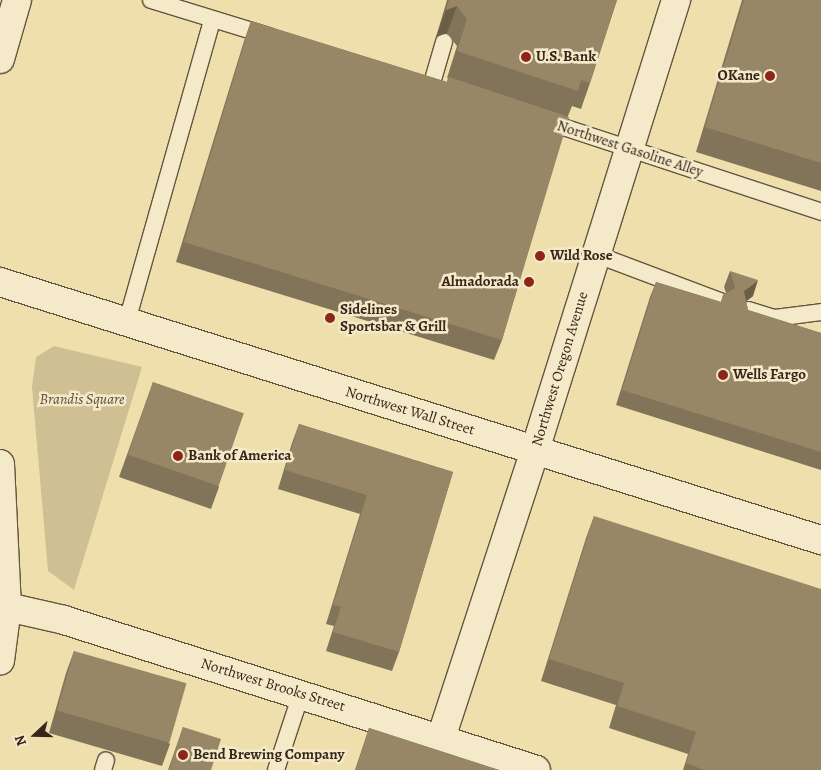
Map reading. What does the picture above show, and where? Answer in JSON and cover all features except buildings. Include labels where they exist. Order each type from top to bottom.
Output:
[{"type":"street","points":[[0,59],[17,0]]},
{"type":"street","name":"Northwest Oregon Avenue","points":[[441,738],[535,450],[676,0]]},
{"type":"street","name":"Northwest Wall Street","points":[[0,282],[821,540]]},
{"type":"street","points":[[0,464],[7,607],[0,661]]},
{"type":"street","name":"Northwest Brooks Street","points":[[7,607],[64,620],[441,738],[536,770]]},
{"type":"lane","points":[[151,0],[288,42]]},
{"type":"lane","points":[[126,321],[212,20]]},
{"type":"lane","points":[[432,83],[444,42]]},
{"type":"lane","points":[[415,78],[450,89]]},
{"type":"lane","name":"Northwest Gasoline Alley","points":[[531,117],[821,212]]},
{"type":"lane","points":[[595,254],[720,302]]},
{"type":"lane","points":[[748,310],[775,318],[821,312]]},
{"type":"lane","points":[[276,770],[301,694]]},
{"type":"green space","name":"Brandis Square","points":[[54,346],[142,367],[74,590],[48,571],[32,387],[36,357]]},
{"type":"place","name":"U.S. Bank","points":[[526,57]]},
{"type":"place","name":"OKane","points":[[770,76]]},
{"type":"place","name":"Wild Rose","points":[[540,256]]},
{"type":"place","name":"Almadorada","points":[[529,282]]},
{"type":"place","name":"Sidelines Sportsbar & Grill","points":[[330,318]]},
{"type":"place","name":"Wells Fargo","points":[[723,375]]},
{"type":"place","name":"Bank of America","points":[[178,456]]},
{"type":"place","name":"Bend Brewing Company","points":[[183,755]]}]
